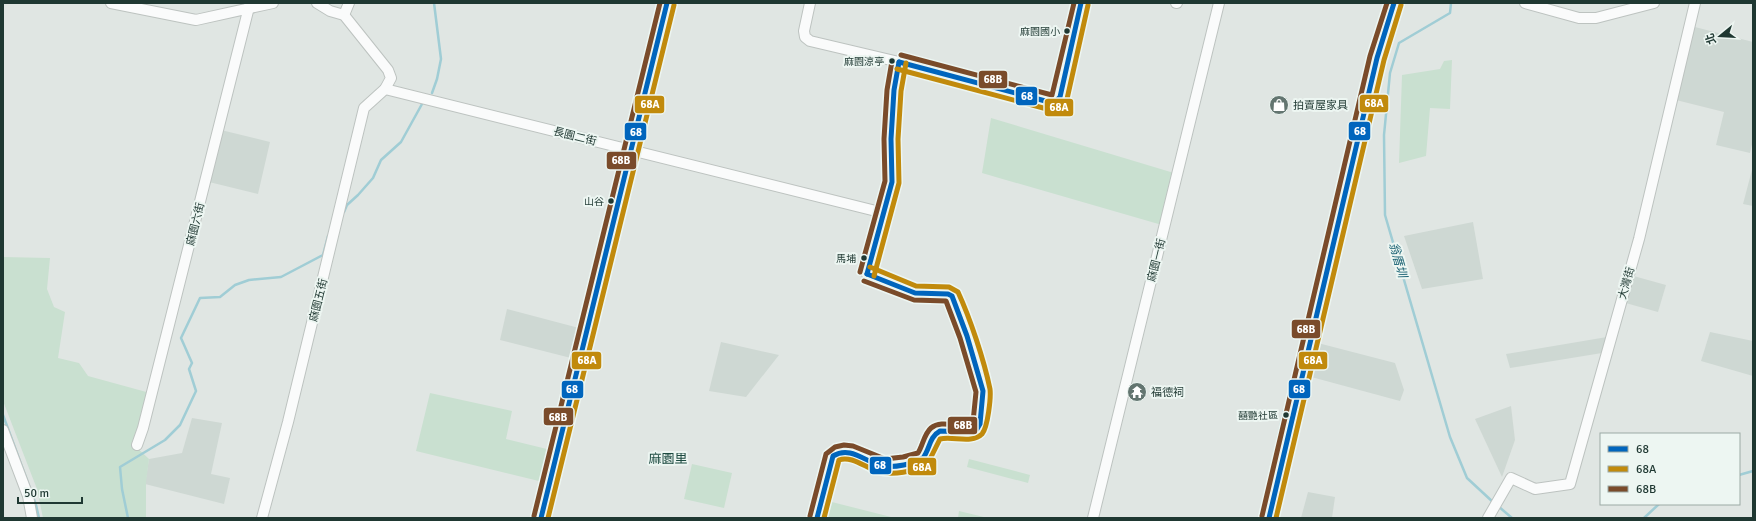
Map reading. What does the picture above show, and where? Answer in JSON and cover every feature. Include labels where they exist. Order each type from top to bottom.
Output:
[{"type":"street","points":[[111,3],[196,20],[250,6],[274,3]]},
{"type":"street","points":[[317,3],[330,11],[344,15],[390,74],[391,78],[385,89]]},
{"type":"street","points":[[344,15],[349,3]]},
{"type":"street","points":[[541,518],[667,3]]},
{"type":"street","points":[[810,3],[804,31],[805,37],[810,41],[899,62],[1049,102],[1055,102],[1060,97],[1081,3]]},
{"type":"street","name":"麻園一街","points":[[1093,518],[1219,3]]},
{"type":"street","points":[[1269,518],[1377,58],[1394,3]]},
{"type":"street","points":[[1525,3],[1579,18],[1596,18],[1654,3]]},
{"type":"street","name":"大灣街","points":[[1490,515],[1511,478],[1535,489],[1570,484],[1639,239],[1695,3]]},
{"type":"street","name":"麻園六街","points":[[137,445],[143,428],[250,6]]},
{"type":"street","points":[[817,518],[832,456],[835,454],[843,451],[884,466],[917,462],[923,458],[933,436],[937,432],[970,432],[977,429],[980,424],[983,391],[952,296],[948,294],[915,293],[896,287],[867,274],[892,182],[891,140],[894,90],[899,62]]},
{"type":"street","name":"長園二街","points":[[385,89],[884,213]]},
{"type":"street","name":"麻園五街","points":[[262,518],[290,415],[363,112],[366,105],[385,89]]},
{"type":"street","points":[[3,430],[28,496],[32,518]]},
{"type":"shaded area","points":[[1695,27],[1753,42],[1753,140],[1750,153],[1716,145],[1724,112],[1676,100]]},
{"type":"shaded area","points":[[221,130],[270,142],[258,194],[209,182]]},
{"type":"shaded area","points":[[1753,166],[1753,206],[1743,204]]},
{"type":"shaded area","points":[[1473,222],[1483,279],[1422,289],[1404,236]]},
{"type":"shaded area","points":[[1630,275],[1666,285],[1658,312],[1622,302]]},
{"type":"shaded area","points":[[507,309],[579,328],[571,358],[500,340]]},
{"type":"shaded area","points":[[1710,332],[1753,341],[1753,376],[1701,361]]},
{"type":"shaded area","points":[[1607,337],[1602,353],[1510,368],[1506,354]]},
{"type":"shaded area","points":[[721,342],[779,355],[746,397],[709,391]]},
{"type":"shaded area","points":[[1314,342],[1395,363],[1404,390],[1400,401],[1304,375]]},
{"type":"shaded area","points":[[1511,406],[1515,440],[1502,477],[1475,419]]},
{"type":"shaded area","points":[[192,418],[222,423],[211,474],[230,478],[224,504],[145,484],[149,459],[182,453]]},
{"type":"shaded area","points":[[1308,492],[1335,497],[1332,518],[1301,518]]},
{"type":"green space","points":[[1452,60],[1450,109],[1430,108],[1426,156],[1399,163],[1402,75],[1440,69],[1444,61]]},
{"type":"green space","points":[[991,118],[1174,173],[1162,225],[982,173]]},
{"type":"green space","points":[[3,257],[50,258],[47,289],[54,307],[65,312],[58,358],[79,363],[88,376],[150,393],[133,444],[149,459],[146,482],[146,518],[43,518],[37,489],[3,401]]},
{"type":"green space","points":[[430,393],[512,411],[506,439],[551,450],[543,482],[416,451]]},
{"type":"green space","points":[[969,459],[1030,475],[1028,483],[967,467]]},
{"type":"green space","points":[[692,464],[732,473],[724,508],[684,499]]},
{"type":"green space","points":[[824,500],[895,518],[819,518]]},
{"type":"green space","points":[[959,511],[988,518],[958,518]]},
{"type":"waterway","points":[[432,93],[437,79],[441,59],[434,3]]},
{"type":"waterway","points":[[1381,27],[1388,3]]},
{"type":"waterway","name":"翁厝圳","points":[[1451,3],[1450,13],[1399,43],[1390,73],[1384,135],[1385,215],[1450,437],[1467,478],[1494,503]]},
{"type":"waterway","points":[[1317,276],[1371,61]]},
{"type":"waterway","points":[[344,212],[347,205],[373,178],[381,160],[401,142],[422,104]]},
{"type":"waterway","points":[[128,518],[122,489],[120,467],[165,440],[180,425],[196,391],[189,369],[192,363],[181,338],[200,298],[220,297],[235,285],[249,280],[281,277],[323,255],[328,236]]},
{"type":"waterway","points":[[1288,396],[1314,290]]},
{"type":"waterway","points":[[1260,518],[1284,410]]},
{"type":"waterway","points":[[3,415],[36,505],[39,518]]},
{"type":"waterway","points":[[1740,475],[1753,471]]},
{"type":"waterway","points":[[1644,518],[1658,505]]},
{"type":"waterway","name":"翁厝圳","points":[[1498,506],[1512,518]]},
{"type":"transit line","name":"68B","points":[[534,516],[660,3]]},
{"type":"transit line","name":"68","points":[[541,518],[667,3]]},
{"type":"transit line","name":"68B","points":[[901,55],[1052,95],[1074,3]]},
{"type":"transit line","name":"68","points":[[899,62],[1049,102],[1055,102],[1060,97],[1081,3]]},
{"type":"transit line","name":"68B","points":[[1262,516],[1370,56],[1387,3]]},
{"type":"transit line","name":"68","points":[[1269,518],[1377,58],[1394,3]]},
{"type":"transit line","name":"68A","points":[[548,518],[674,5]]},
{"type":"transit line","name":"68A","points":[[897,69],[1047,109],[1057,109],[1067,99],[1088,5]]},
{"type":"transit line","name":"68A","points":[[1276,518],[1384,60],[1401,5]]},
{"type":"transit line","name":"68B","points":[[860,272],[885,181],[884,139],[887,90],[892,61]]},
{"type":"transit line","name":"68","points":[[867,274],[892,182],[891,139],[894,90],[899,62]]},
{"type":"transit line","name":"68A","points":[[874,276],[899,183],[898,139],[901,91],[906,63]]},
{"type":"transit line","name":"68A","points":[[824,518],[839,460],[853,460],[873,469],[889,473],[910,471],[928,463],[940,439],[973,439],[978,437],[982,434],[987,419],[990,389],[976,339],[958,292],[949,287],[916,286],[870,267]]},
{"type":"transit line","name":"68","points":[[817,518],[833,456],[846,452],[883,466],[904,465],[923,458],[934,436],[940,431],[970,432],[977,429],[980,424],[983,391],[967,336],[952,296],[948,294],[915,293],[867,274]]},
{"type":"transit line","name":"68B","points":[[810,516],[826,454],[835,447],[844,445],[853,446],[885,459],[903,457],[918,453],[927,433],[936,425],[964,425],[973,422],[976,392],[960,338],[946,301],[914,300],[864,281]]},
{"type":"place","name":"麻園國小","points":[[1067,31]]},
{"type":"place","name":"麻園涼亭","points":[[892,61]]},
{"type":"place","name":"拍賣屋家具","points":[[1279,105]]},
{"type":"place","name":"山谷","points":[[611,201]]},
{"type":"place","name":"馬埔","points":[[864,258]]},
{"type":"place","name":"福德祠","points":[[1137,392]]},
{"type":"place","name":"囍艷社區","points":[[1286,415]]},
{"type":"district","name":"麻園里","points":[[668,458]]}]
